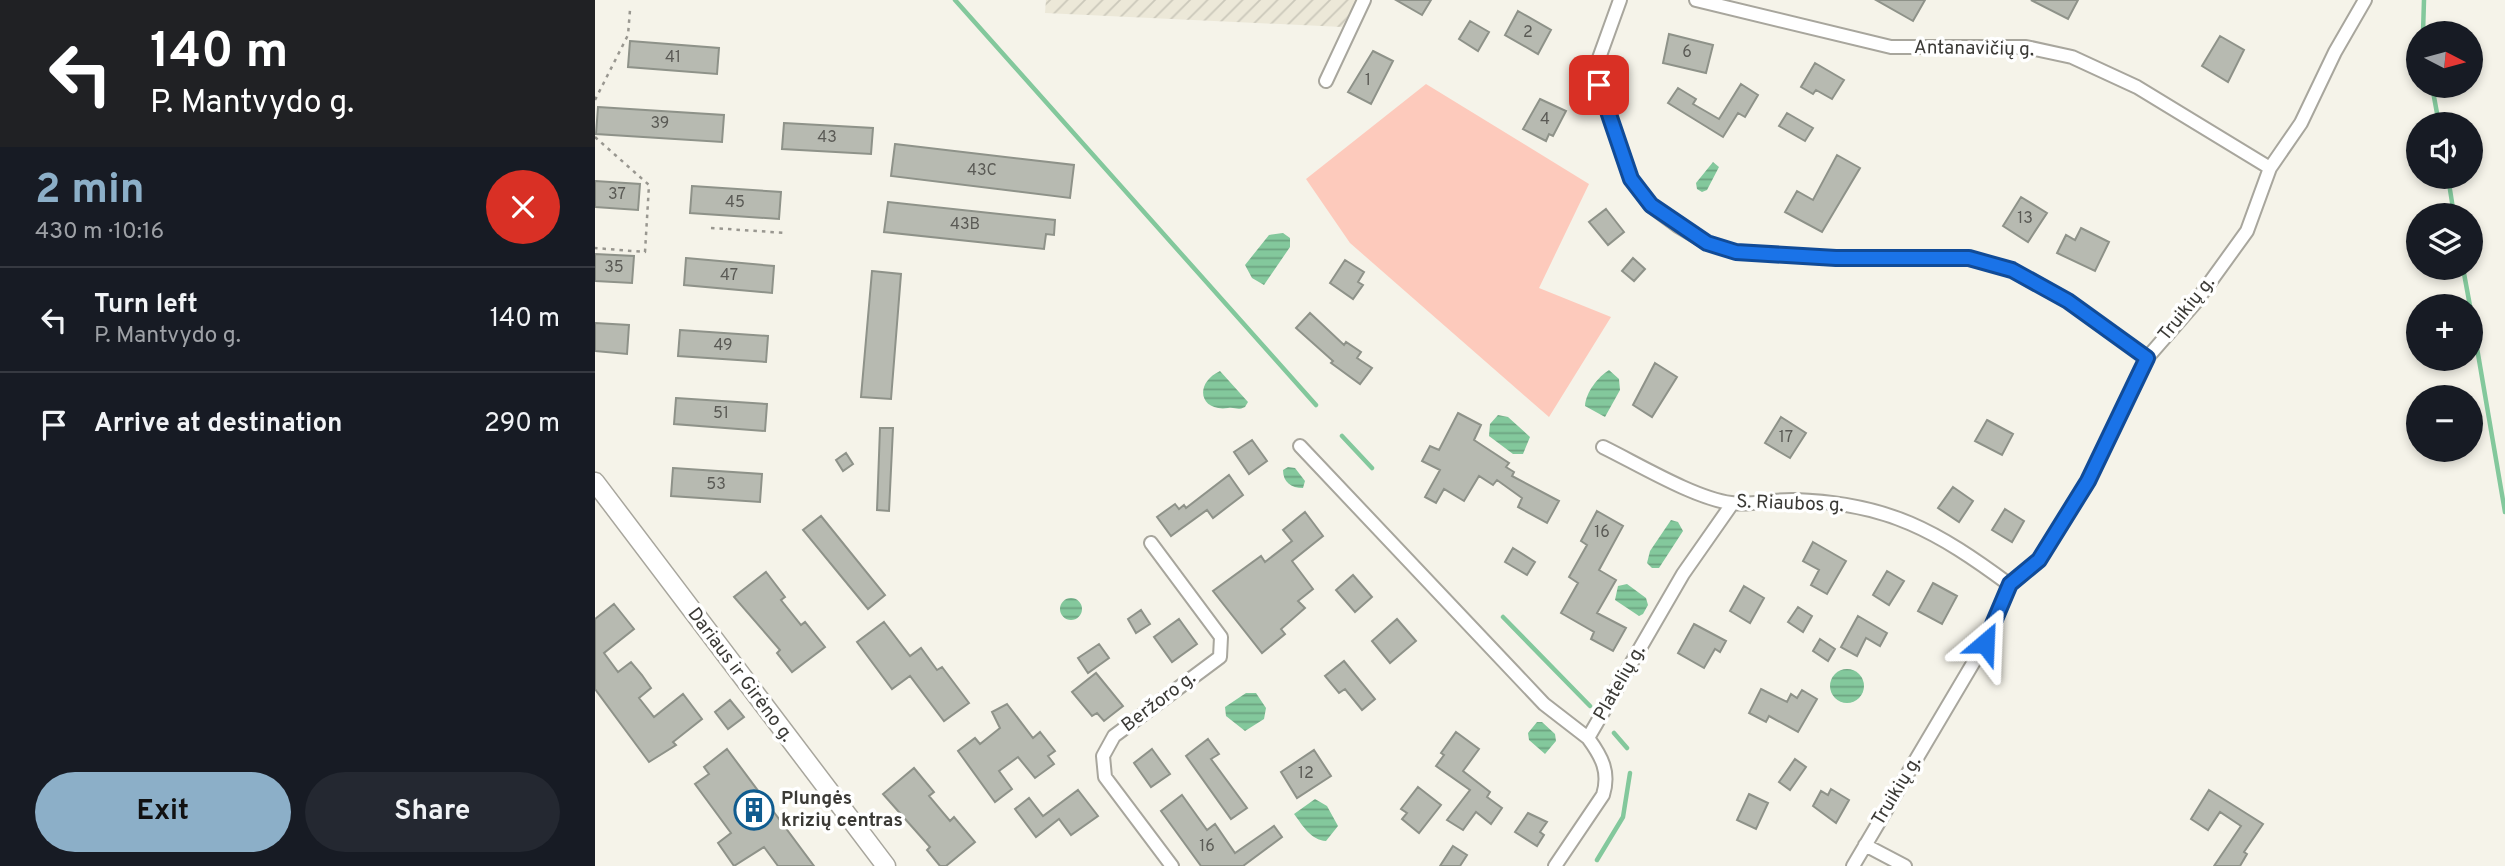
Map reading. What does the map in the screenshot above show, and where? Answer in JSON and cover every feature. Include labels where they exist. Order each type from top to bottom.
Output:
[{"type":"main road","name":"Dariaus ir Girėno g.","points":[[595,482],[886,866]]},
{"type":"street","points":[[1326,81],[1364,0]]},
{"type":"street","points":[[1621,0],[1598,61],[1599,85],[1631,179],[1651,205],[1678,226],[1707,243],[1736,252],[1836,258],[1969,258],[2012,270],[2068,301],[2147,358]]},
{"type":"street","name":"Antanavičių g.","points":[[1696,0],[1891,47],[2026,47],[2072,57],[2137,87],[2270,168]]},
{"type":"street","name":"Truikių g.","points":[[1853,866],[1985,643],[2010,584],[2039,560],[2088,481],[2147,358],[2195,303],[2247,231],[2270,168],[2301,123],[2335,52],[2365,0]]},
{"type":"street","points":[[1300,446],[1544,704],[1588,738]]},
{"type":"street","name":"S. Riaubos g.","points":[[1603,447],[1702,494],[1732,503],[1797,500],[1883,511],[1927,529],[2010,584]]},
{"type":"street","name":"Platelių g.","points":[[1555,866],[1603,795],[1607,783],[1607,772],[1600,754],[1588,738],[1683,574],[1732,503]]},
{"type":"street","name":"Beržoro g.","points":[[1151,543],[1221,636],[1220,657],[1114,736],[1103,756],[1105,777],[1173,866]]},
{"type":"street","points":[[1865,845],[1905,866]]},
{"type":"path","points":[[595,100],[628,34],[630,10]]},
{"type":"path","points":[[595,137],[649,185],[645,252],[595,248]]},
{"type":"path","points":[[711,228],[787,233]]},
{"type":"shaded area","points":[[1046,0],[1357,0],[1342,27],[1045,13]]},
{"type":"shaded area","points":[[1426,84],[1589,184],[1539,288],[1611,317],[1549,417],[1350,243],[1306,179]]},
{"type":"shaded area","points":[[1713,162],[1719,167],[1707,190],[1702,192],[1697,189],[1696,183]]},
{"type":"shaded area","points":[[1283,233],[1290,238],[1290,247],[1264,285],[1252,278],[1245,265],[1269,235]]},
{"type":"shaded area","points":[[1609,370],[1619,379],[1620,390],[1605,417],[1585,406],[1593,385]]},
{"type":"shaded area","points":[[1220,371],[1248,402],[1245,407],[1218,408],[1206,401],[1203,389],[1206,382]]},
{"type":"shaded area","points":[[1498,415],[1508,417],[1530,437],[1523,454],[1513,454],[1489,436],[1490,424]]},
{"type":"shaded area","points":[[1288,467],[1295,468],[1305,481],[1303,488],[1295,487],[1286,481],[1283,470]]},
{"type":"shaded area","points":[[1671,520],[1678,522],[1683,531],[1659,568],[1652,568],[1647,563],[1650,551]]},
{"type":"shaded area","points":[[1627,584],[1646,598],[1648,605],[1639,616],[1615,600],[1618,586]]},
{"type":"shaded area","points":[[1071,598],[1081,605],[1082,609],[1075,619],[1071,620],[1061,613],[1060,609],[1067,599]]},
{"type":"shaded area","points":[[1847,669],[1859,674],[1864,686],[1859,698],[1847,703],[1835,698],[1830,686],[1835,674]]},
{"type":"shaded area","points":[[1246,693],[1256,693],[1266,708],[1264,719],[1245,731],[1226,716],[1225,707]]},
{"type":"shaded area","points":[[1537,722],[1542,722],[1555,734],[1556,741],[1545,754],[1529,740],[1528,733]]},
{"type":"shaded area","points":[[1315,799],[1327,806],[1338,826],[1326,841],[1312,835],[1294,814]]},
{"type":"building","points":[[1396,0],[1431,0],[1422,15]]},
{"type":"building","points":[[1876,0],[1925,0],[1913,21]]},
{"type":"building","points":[[2031,0],[2078,0],[2068,19]]},
{"type":"building","points":[[1518,11],[1551,30],[1538,54],[1505,35]]},
{"type":"building","points":[[1470,21],[1489,32],[1478,51],[1459,39]]},
{"type":"building","points":[[1669,34],[1713,45],[1706,73],[1663,63]]},
{"type":"building","points":[[2220,36],[2244,50],[2228,82],[2202,66]]},
{"type":"building","points":[[630,41],[719,48],[717,74],[628,67]]},
{"type":"building","points":[[1373,51],[1393,61],[1371,104],[1348,92]]},
{"type":"building","points":[[1815,63],[1844,80],[1832,99],[1816,90],[1813,94],[1801,87]]},
{"type":"building","points":[[1741,84],[1758,95],[1745,117],[1738,113],[1723,137],[1668,103],[1678,88],[1696,99],[1693,104],[1719,119]]},
{"type":"building","points":[[1540,99],[1566,111],[1553,136],[1549,134],[1546,141],[1523,129]]},
{"type":"building","points":[[598,107],[724,115],[722,142],[596,134]]},
{"type":"building","points":[[1787,113],[1813,128],[1805,141],[1779,126]]},
{"type":"building","points":[[784,123],[873,128],[871,154],[782,149]]},
{"type":"building","points":[[895,144],[1074,165],[1070,198],[891,176]]},
{"type":"building","points":[[1837,155],[1860,168],[1822,232],[1785,212],[1797,191],[1813,200]]},
{"type":"building","points":[[595,181],[640,184],[638,210],[595,207]]},
{"type":"building","points":[[692,186],[781,192],[779,219],[690,213]]},
{"type":"building","points":[[2021,197],[2047,213],[2028,242],[2003,226]]},
{"type":"building","points":[[888,202],[1055,220],[1054,235],[1046,234],[1044,249],[884,232]]},
{"type":"building","points":[[1606,209],[1624,232],[1608,245],[1589,222]]},
{"type":"building","points":[[2081,228],[2109,242],[2095,271],[2057,253],[2066,235],[2075,240]]},
{"type":"building","points":[[595,254],[634,256],[632,283],[595,281]]},
{"type":"building","points":[[686,258],[774,266],[772,293],[684,285]]},
{"type":"building","points":[[1633,258],[1645,269],[1634,281],[1622,271]]},
{"type":"building","points":[[1345,260],[1364,272],[1358,282],[1363,285],[1353,299],[1330,283]]},
{"type":"building","points":[[872,271],[901,274],[891,399],[861,397]]},
{"type":"building","points":[[1310,313],[1344,345],[1346,342],[1361,352],[1357,358],[1372,368],[1360,384],[1331,363],[1333,361],[1296,328]]},
{"type":"building","points":[[595,323],[629,325],[627,354],[595,351]]},
{"type":"building","points":[[680,330],[768,336],[766,362],[678,356]]},
{"type":"building","points":[[1655,363],[1677,377],[1652,417],[1633,405]]},
{"type":"building","points":[[676,398],[767,404],[765,431],[674,424]]},
{"type":"building","points":[[1458,413],[1481,425],[1474,440],[1509,463],[1506,467],[1514,472],[1512,476],[1559,501],[1547,523],[1518,507],[1522,498],[1497,480],[1493,485],[1479,476],[1464,501],[1444,489],[1436,503],[1425,497],[1440,470],[1422,461],[1430,446],[1439,450]]},
{"type":"building","points":[[1781,417],[1806,433],[1790,458],[1765,443]]},
{"type":"building","points":[[1987,420],[2013,434],[2002,455],[1975,441]]},
{"type":"building","points":[[880,428],[893,428],[889,511],[877,510]]},
{"type":"building","points":[[1252,440],[1267,461],[1249,474],[1234,452]]},
{"type":"building","points":[[846,453],[853,464],[843,471],[836,460]]},
{"type":"building","points":[[673,468],[762,474],[760,502],[671,496]]},
{"type":"building","points":[[1229,475],[1243,495],[1213,518],[1207,510],[1171,536],[1157,517],[1175,504],[1179,509],[1184,505],[1186,508]]},
{"type":"building","points":[[1953,487],[1973,501],[1959,522],[1938,508]]},
{"type":"building","points":[[2005,509],[2024,521],[2012,542],[1992,530]]},
{"type":"building","points":[[1597,511],[1623,526],[1599,570],[1616,580],[1597,613],[1626,628],[1613,651],[1591,639],[1594,632],[1561,613],[1578,583],[1569,577],[1587,545],[1581,541]]},
{"type":"building","points":[[1305,512],[1323,536],[1292,561],[1313,589],[1298,601],[1305,608],[1281,629],[1285,634],[1262,653],[1213,591],[1261,556],[1265,562],[1292,541],[1283,530]]},
{"type":"building","points":[[821,516],[885,595],[868,609],[803,530]]},
{"type":"building","points":[[1813,542],[1846,561],[1827,594],[1811,585],[1819,570],[1803,561]]},
{"type":"building","points":[[1513,548],[1535,562],[1527,575],[1505,562]]},
{"type":"building","points":[[1887,571],[1904,581],[1889,605],[1873,595]]},
{"type":"building","points":[[766,572],[785,597],[781,600],[801,625],[805,622],[825,647],[792,672],[777,653],[780,650],[734,597]]},
{"type":"building","points":[[1353,575],[1372,597],[1355,612],[1336,590]]},
{"type":"building","points":[[1933,583],[1957,596],[1942,624],[1918,611]]},
{"type":"building","points":[[1744,586],[1764,598],[1750,623],[1730,611]]},
{"type":"building","points":[[614,604],[634,629],[604,653],[618,672],[631,662],[642,675],[651,688],[639,698],[654,717],[683,694],[702,719],[673,742],[676,745],[649,762],[595,689],[595,619]]},
{"type":"building","points":[[1798,607],[1812,616],[1803,632],[1788,622]]},
{"type":"building","points":[[1141,610],[1150,624],[1136,633],[1128,619]]},
{"type":"building","points":[[1858,616],[1887,633],[1880,646],[1866,638],[1857,656],[1841,647]]},
{"type":"building","points":[[1179,619],[1197,644],[1172,662],[1154,637]]},
{"type":"building","points":[[1397,619],[1416,641],[1390,663],[1372,641]]},
{"type":"building","points":[[884,622],[910,656],[921,648],[937,670],[942,667],[969,703],[944,721],[910,676],[892,689],[857,642]]},
{"type":"building","points":[[1694,624],[1726,641],[1720,652],[1715,649],[1704,668],[1678,653]]},
{"type":"building","points":[[1820,639],[1835,649],[1828,661],[1813,651]]},
{"type":"building","points":[[1099,644],[1109,658],[1088,673],[1078,658]]},
{"type":"building","points":[[1344,661],[1375,699],[1362,710],[1345,689],[1339,693],[1325,676]]},
{"type":"building","points":[[1096,673],[1123,706],[1104,721],[1097,713],[1092,716],[1072,692]]},
{"type":"building","points":[[1761,689],[1787,702],[1791,694],[1797,698],[1802,690],[1817,699],[1798,732],[1769,716],[1766,722],[1749,713]]},
{"type":"building","points":[[730,700],[744,717],[728,729],[715,712]]},
{"type":"building","points":[[1007,704],[1033,738],[1040,732],[1055,751],[1048,756],[1054,764],[1035,778],[1018,757],[999,771],[1012,789],[995,802],[958,751],[975,738],[980,744],[1000,728],[992,712]]},
{"type":"building","points":[[1456,732],[1479,749],[1463,771],[1490,792],[1487,797],[1502,808],[1491,824],[1476,812],[1463,830],[1447,820],[1470,790],[1436,766],[1444,755],[1441,753]]},
{"type":"building","points":[[1208,739],[1219,754],[1211,759],[1247,808],[1231,819],[1186,756]]},
{"type":"building","name":"Plungės krizių centras","points":[[727,749],[814,866],[778,866],[764,847],[734,866],[718,843],[731,833],[695,784],[709,774],[704,767]]},
{"type":"building","points":[[1152,749],[1170,774],[1151,787],[1134,763]]},
{"type":"building","points":[[1314,750],[1331,776],[1297,798],[1281,772]]},
{"type":"building","points":[[1795,759],[1806,767],[1790,790],[1779,782]]},
{"type":"building","points":[[914,768],[934,792],[929,796],[950,821],[954,817],[975,842],[946,866],[940,866],[927,850],[930,847],[883,794]]},
{"type":"building","points":[[1418,787],[1441,805],[1419,833],[1402,819],[1407,813],[1401,809]]},
{"type":"building","points":[[1831,789],[1849,800],[1836,823],[1813,806],[1821,791],[1828,795]]},
{"type":"building","points":[[1078,790],[1098,816],[1071,835],[1059,819],[1036,837],[1015,809],[1029,798],[1043,816]]},
{"type":"building","points":[[2209,790],[2263,824],[2244,852],[2247,854],[2240,866],[2214,866],[2241,826],[2220,812],[2208,830],[2191,819]]},
{"type":"building","points":[[1749,794],[1768,803],[1756,829],[1737,820]]},
{"type":"building","points":[[1182,795],[1207,830],[1215,824],[1235,853],[1274,826],[1282,837],[1243,866],[1201,866],[1161,811]]},
{"type":"building","points":[[1528,813],[1547,822],[1540,832],[1544,835],[1537,846],[1515,832]]},
{"type":"building","points":[[1453,846],[1467,855],[1460,866],[1440,866]]},
{"type":"waterway","points":[[955,0],[1316,405]]},
{"type":"waterway","points":[[2423,21],[2424,0]]},
{"type":"waterway","points":[[2434,98],[2437,112]]},
{"type":"waterway","points":[[2450,189],[2452,203]]},
{"type":"waterway","points":[[2465,280],[2468,294]]},
{"type":"waterway","points":[[2481,371],[2505,512]]},
{"type":"waterway","points":[[1342,436],[1372,468]]},
{"type":"waterway","points":[[1503,617],[1590,706]]},
{"type":"waterway","points":[[1614,733],[1627,748]]},
{"type":"waterway","points":[[1597,860],[1623,817],[1630,773]]},
{"type":"place","name":"Plungės krizių centras","points":[[754,810]]},
{"type":"route","points":[[1599,85],[1631,179],[1651,205],[1678,226],[1707,243],[1736,252],[1836,258],[1969,258],[2012,270],[2068,301],[2147,358],[2088,481],[2039,560],[2010,584],[2000,614],[1985,643]]}]
